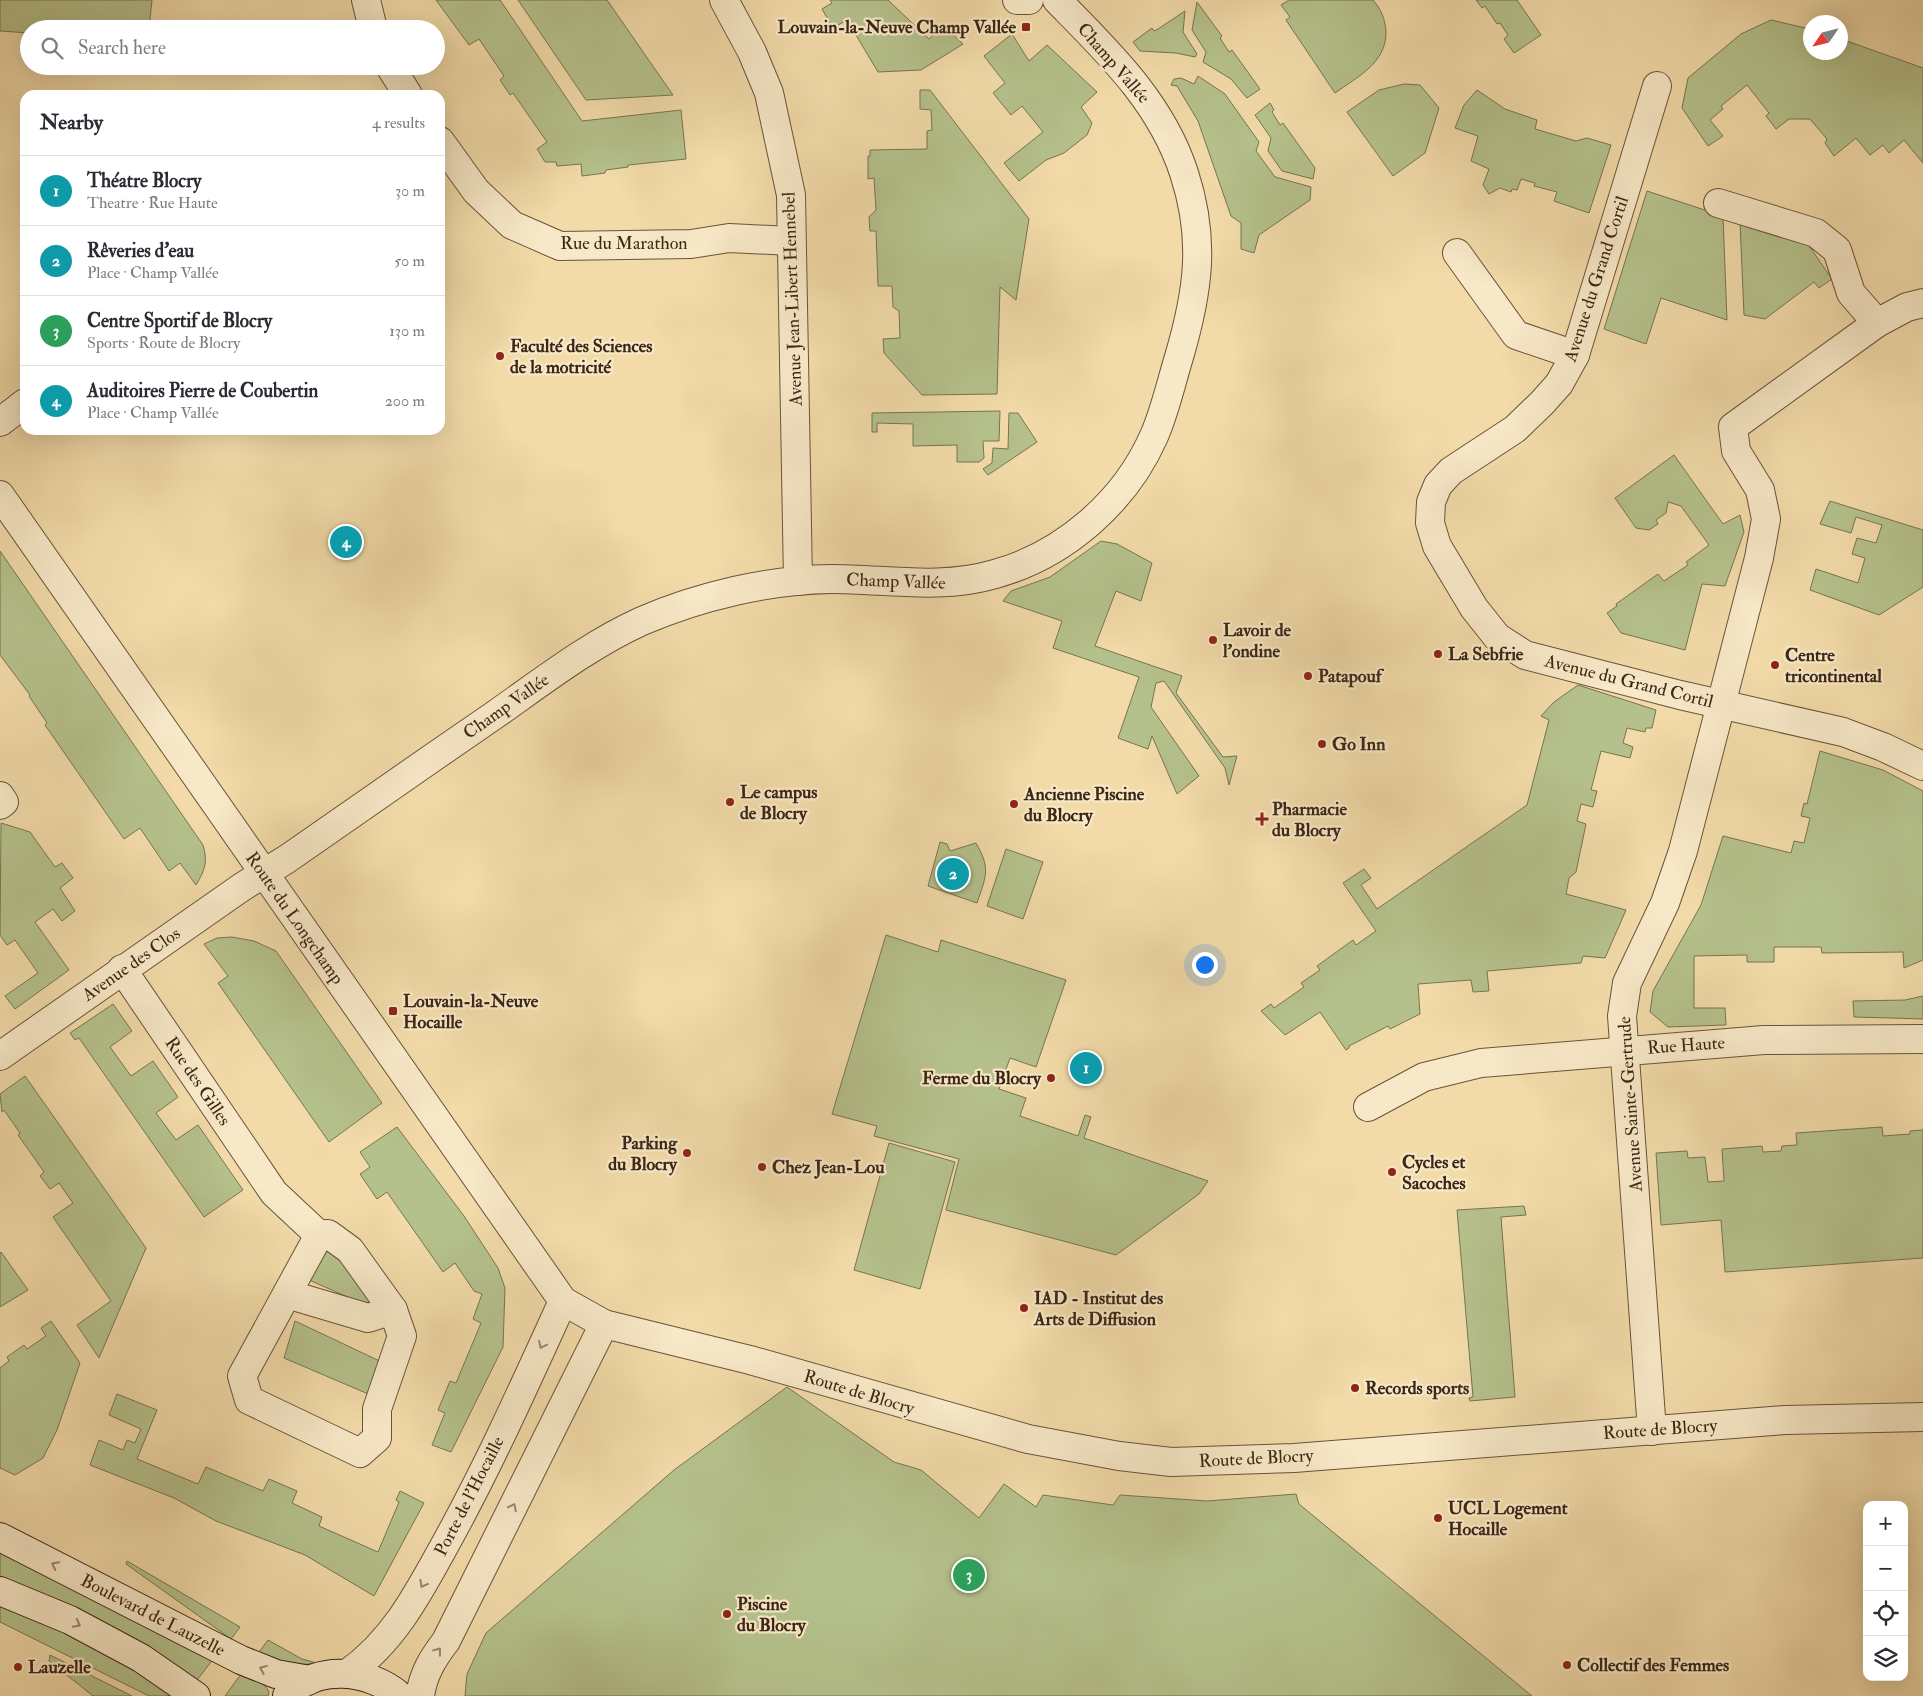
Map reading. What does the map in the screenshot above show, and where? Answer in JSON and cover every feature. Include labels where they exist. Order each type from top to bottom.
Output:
[{"type":"street","points":[[366,0],[371,20]]},
{"type":"street","name":"Avenue Jean-Libert Hennebel","points":[[724,0],[752,52],[769,93],[791,195],[798,581]]},
{"type":"street","points":[[1017,0],[1029,0]]},
{"type":"street","name":"Champ Vallée","points":[[263,874],[593,648],[640,622],[690,603],[798,581],[833,579],[948,584],[995,574],[1024,564],[1052,550],[1082,529],[1110,504],[1135,472],[1154,436],[1192,310],[1199,260],[1195,214],[1183,171],[1160,119],[1139,87],[1109,52],[1057,0]]},
{"type":"street","points":[[396,75],[405,90]]},
{"type":"street","name":"Avenue du Grand Cortil","points":[[1657,86],[1574,354],[1559,384],[1515,429],[1451,471],[1438,485],[1431,502],[1430,524],[1437,546],[1474,608],[1497,637],[1525,655],[1720,704],[1843,732],[1883,747],[1923,766]]},
{"type":"street","name":"Rue du Marathon","points":[[445,148],[476,191],[512,225],[560,246],[691,244],[729,238],[791,241]]},
{"type":"street","points":[[1718,203],[1816,233],[1837,250],[1851,293],[1877,323],[1907,307],[1923,302]]},
{"type":"street","points":[[1457,253],[1516,335],[1574,354]]},
{"type":"street","name":"Avenue Sainte-Gertrude","points":[[1652,1431],[1626,1050],[1622,1016],[1627,983],[1665,903],[1683,851],[1759,558],[1766,520],[1760,490],[1736,450],[1733,427],[1877,323]]},
{"type":"street","points":[[0,422],[20,407]]},
{"type":"street","name":"Route du Longchamp","points":[[0,495],[108,646],[263,874],[563,1301],[604,1324]]},
{"type":"street","points":[[0,796],[4,802],[0,805]]},
{"type":"street","name":"Avenue des Clos","points":[[0,1056],[122,969],[263,874]]},
{"type":"street","name":"Rue des Gilles","points":[[122,969],[274,1193],[318,1235]]},
{"type":"street","name":"Rue Haute","points":[[1368,1107],[1424,1077],[1481,1063],[1764,1040],[1923,1040]]},
{"type":"street","points":[[328,1234],[350,1250],[393,1310],[402,1336],[377,1409],[377,1438],[360,1453],[250,1400],[242,1376],[287,1294],[318,1235],[328,1234]]},
{"type":"street","points":[[287,1294],[368,1318],[393,1310]]},
{"type":"street","name":"Porte de l'Hocaille","points":[[348,1673],[366,1660],[386,1639],[412,1602],[483,1476],[563,1301]]},
{"type":"street","points":[[420,1696],[422,1684],[432,1659],[446,1640],[604,1324]]},
{"type":"street","name":"Route de Blocry","points":[[604,1324],[759,1363],[1028,1439],[1119,1456],[1153,1460],[1201,1462],[1294,1458],[1427,1446],[1785,1420],[1923,1417]]},
{"type":"street","name":"Boulevard de Lauzelle","points":[[0,1537],[241,1660],[276,1674],[310,1680]]},
{"type":"street","points":[[0,1592],[70,1620],[133,1654],[196,1696]]},
{"type":"street","points":[[287,1696],[310,1680],[329,1674],[348,1673],[375,1679],[400,1696]]},
{"type":"green space","points":[[0,0],[152,0],[150,20],[20,20],[20,32],[0,31]]},
{"type":"green space","points":[[436,0],[500,0],[582,121],[681,110],[686,159],[628,165],[628,167],[606,170],[605,173],[582,176],[581,164],[557,166],[556,162],[545,162],[537,149],[547,142],[513,93],[510,95],[500,80],[504,76],[479,39],[469,45]]},
{"type":"green space","points":[[518,0],[607,0],[673,95],[586,100]]},
{"type":"green space","points":[[830,0],[888,0],[929,39],[943,25],[963,44],[921,70],[878,72],[847,20],[833,28],[822,9],[832,3]]},
{"type":"green space","points":[[1289,0],[1373,0],[1384,18],[1386,31],[1382,52],[1361,75],[1335,93],[1286,20],[1290,17],[1281,5]]},
{"type":"green space","points":[[1476,0],[1517,0],[1541,35],[1514,53],[1504,39],[1508,35],[1500,23],[1497,24],[1485,6],[1482,8]]},
{"type":"green space","points":[[1197,2],[1222,36],[1220,38],[1229,52],[1232,50],[1260,89],[1247,98],[1231,79],[1203,62],[1206,52],[1192,30]]},
{"type":"green space","points":[[1185,11],[1183,32],[1197,54],[1195,57],[1176,53],[1140,51],[1133,42],[1152,28],[1154,31],[1158,29]]},
{"type":"green space","points":[[1771,20],[1803,27],[1803,60],[1848,60],[1848,41],[1923,68],[1923,163],[1904,140],[1889,153],[1883,145],[1870,155],[1856,138],[1834,156],[1825,143],[1827,139],[1810,119],[1789,119],[1776,129],[1766,116],[1769,113],[1747,85],[1721,106],[1723,109],[1710,120],[1723,136],[1708,146],[1682,108],[1688,78],[1741,34]]},
{"type":"green space","points":[[1012,34],[1029,61],[1047,45],[1097,92],[1081,107],[1092,123],[1087,135],[1064,153],[1046,160],[1019,181],[1004,163],[1043,132],[1022,106],[1011,115],[993,93],[1005,83],[984,56]]},
{"type":"green space","points":[[1198,76],[1225,94],[1259,142],[1256,151],[1275,177],[1311,187],[1310,200],[1259,235],[1254,253],[1241,249],[1241,223],[1231,216],[1198,121],[1177,86],[1171,85],[1174,79],[1181,78],[1194,84]]},
{"type":"green space","points":[[1404,84],[1420,85],[1439,108],[1425,153],[1393,176],[1347,112],[1379,90]]},
{"type":"green space","points":[[920,90],[930,90],[1029,219],[1016,300],[1000,287],[997,394],[922,395],[884,353],[883,339],[900,338],[899,311],[893,307],[892,286],[878,286],[876,231],[870,231],[869,217],[876,210],[874,178],[868,179],[868,156],[870,156],[870,150],[927,149],[927,131],[932,130],[931,110],[920,109]]},
{"type":"green space","points":[[1477,90],[1505,109],[1537,120],[1535,129],[1576,141],[1587,138],[1611,145],[1589,213],[1554,201],[1557,192],[1534,186],[1535,183],[1521,179],[1517,190],[1512,189],[1511,192],[1500,188],[1489,194],[1483,185],[1489,169],[1471,161],[1478,136],[1455,128],[1464,105]]},
{"type":"green space","points":[[1270,103],[1274,110],[1272,112],[1280,125],[1283,123],[1315,168],[1313,179],[1282,171],[1268,151],[1271,138],[1255,115]]},
{"type":"green space","points":[[1647,191],[1723,216],[1727,320],[1661,298],[1646,344],[1604,329]]},
{"type":"green space","points":[[1740,222],[1805,240],[1832,279],[1819,288],[1814,282],[1765,319],[1744,315]]},
{"type":"green space","points":[[1000,411],[999,441],[983,441],[984,458],[979,462],[957,462],[957,445],[913,446],[913,424],[877,423],[877,432],[872,432],[872,413]]},
{"type":"green space","points":[[1009,413],[1018,413],[1037,442],[988,475],[983,469],[992,463],[993,448],[1008,449]]},
{"type":"green space","points":[[1674,455],[1723,524],[1740,515],[1744,532],[1725,586],[1702,584],[1685,650],[1621,633],[1607,613],[1617,606],[1616,604],[1658,574],[1664,581],[1688,565],[1686,562],[1709,545],[1681,506],[1668,502],[1666,513],[1656,520],[1658,524],[1649,530],[1636,528],[1615,498]]},
{"type":"green space","points":[[1830,501],[1923,530],[1923,587],[1879,615],[1810,590],[1816,569],[1858,583],[1865,558],[1852,554],[1857,538],[1876,543],[1882,525],[1856,517],[1851,533],[1820,524]]},
{"type":"green space","points":[[1101,541],[1117,544],[1152,563],[1141,601],[1116,591],[1095,646],[1182,676],[1176,693],[1223,757],[1237,756],[1229,785],[1225,768],[1164,681],[1156,683],[1151,707],[1199,776],[1177,794],[1152,736],[1148,749],[1118,738],[1139,677],[1053,648],[1062,621],[1003,601],[1011,591],[1050,577]]},
{"type":"green space","points":[[0,551],[203,845],[205,866],[196,885],[180,863],[169,871],[140,828],[124,839],[45,725],[47,723],[30,695],[0,655]]},
{"type":"green space","points":[[1578,685],[1656,710],[1652,728],[1646,728],[1645,732],[1627,728],[1623,743],[1633,747],[1630,758],[1601,751],[1591,790],[1597,791],[1593,807],[1581,804],[1577,821],[1586,824],[1576,872],[1569,878],[1566,894],[1626,910],[1605,958],[1583,956],[1581,963],[1487,971],[1489,991],[1473,992],[1471,980],[1418,984],[1420,1014],[1390,1029],[1388,1026],[1349,1046],[1346,1050],[1320,1012],[1285,1035],[1261,1011],[1271,1004],[1274,1008],[1304,987],[1301,983],[1320,970],[1317,966],[1353,940],[1356,945],[1376,931],[1343,883],[1364,869],[1371,878],[1361,885],[1377,909],[1527,805],[1549,720],[1541,716],[1554,702]]},
{"type":"green space","points":[[1820,751],[1883,770],[1923,791],[1923,960],[1904,968],[1903,952],[1822,953],[1821,947],[1774,947],[1774,962],[1747,962],[1747,955],[1694,956],[1694,1008],[1725,1008],[1726,1025],[1668,1027],[1650,1012],[1653,991],[1701,905],[1723,836],[1791,853],[1794,841],[1804,843],[1810,818],[1801,816],[1804,803],[1807,804]]},
{"type":"green space","points":[[1,823],[30,832],[55,867],[62,863],[73,878],[60,888],[75,911],[62,921],[53,909],[35,922],[69,970],[15,1009],[5,996],[38,973],[15,940],[7,945],[0,935]]},
{"type":"green space","points":[[940,842],[947,844],[950,851],[976,843],[984,860],[986,873],[977,903],[928,886]]},
{"type":"green space","points":[[1006,849],[1043,862],[1023,919],[987,906]]},
{"type":"green space","points":[[886,935],[938,952],[941,940],[1066,980],[1036,1067],[1010,1058],[999,1089],[1026,1098],[1020,1116],[1078,1136],[1085,1115],[1091,1117],[1084,1138],[1208,1181],[1199,1194],[1116,1255],[946,1210],[959,1159],[874,1136],[877,1126],[832,1114]]},
{"type":"green space","points":[[232,937],[254,941],[276,951],[382,1103],[329,1142],[218,983],[228,976],[204,944],[217,938]]},
{"type":"green space","points":[[1923,996],[1923,1019],[1854,1017],[1853,1001],[1905,1000]]},
{"type":"green space","points":[[113,1004],[132,1031],[110,1047],[131,1076],[153,1061],[178,1097],[156,1113],[176,1140],[198,1125],[243,1190],[204,1217],[79,1038],[75,1040],[70,1033]]},
{"type":"green space","points":[[25,1076],[146,1248],[99,1358],[77,1325],[111,1301],[53,1217],[73,1203],[59,1183],[50,1189],[40,1176],[44,1172],[18,1135],[20,1133],[4,1110],[2,1112],[0,1094]]},
{"type":"green space","points":[[397,1127],[464,1216],[498,1268],[505,1288],[503,1347],[451,1452],[432,1445],[445,1413],[438,1410],[450,1381],[456,1383],[481,1323],[473,1319],[482,1294],[474,1291],[455,1263],[443,1272],[387,1192],[377,1199],[360,1174],[370,1167],[360,1152]]},
{"type":"green space","points":[[1882,1127],[1883,1136],[1910,1134],[1910,1131],[1923,1130],[1923,1258],[1725,1272],[1721,1220],[1661,1225],[1656,1153],[1687,1151],[1688,1158],[1705,1157],[1708,1182],[1724,1181],[1722,1149],[1762,1146],[1763,1152],[1781,1151],[1782,1146],[1797,1145],[1796,1133]]},
{"type":"green space","points":[[889,1143],[955,1162],[920,1289],[854,1270]]},
{"type":"green space","points":[[1524,1206],[1526,1215],[1501,1217],[1515,1397],[1470,1401],[1469,1398],[1473,1397],[1457,1210]]},
{"type":"green space","points":[[321,1248],[339,1253],[372,1303],[368,1306],[309,1280]]},
{"type":"green space","points":[[0,1253],[28,1290],[0,1307]]},
{"type":"green space","points":[[51,1321],[80,1363],[57,1430],[43,1458],[15,1475],[0,1468],[0,1368],[9,1361],[7,1357],[24,1345],[27,1349],[46,1336],[41,1328]]},
{"type":"green space","points":[[295,1321],[386,1364],[373,1396],[284,1358]]},
{"type":"green space","points":[[787,1387],[894,1462],[921,1470],[979,1518],[1004,1484],[1036,1507],[1043,1495],[1113,1505],[1120,1495],[1207,1501],[1296,1494],[1299,1504],[1532,1696],[465,1696],[467,1674],[486,1633],[674,1470]]},
{"type":"green space","points":[[117,1394],[157,1410],[137,1459],[198,1484],[206,1467],[263,1491],[269,1479],[297,1491],[292,1503],[322,1517],[319,1526],[378,1552],[399,1502],[396,1500],[400,1491],[424,1503],[374,1596],[305,1555],[216,1521],[174,1498],[90,1465],[99,1440],[123,1450],[127,1440],[135,1443],[141,1429],[109,1415]]},
{"type":"green space","points":[[0,1548],[214,1658],[194,1684],[0,1583]]},
{"type":"green space","points":[[127,1561],[240,1627],[231,1639],[126,1564]]},
{"type":"green space","points":[[0,1604],[91,1646],[176,1696],[149,1696],[0,1622]]},
{"type":"green space","points":[[268,1640],[302,1659],[317,1663],[287,1663],[259,1652]]},
{"type":"green space","points":[[50,1655],[132,1696],[93,1696],[49,1661]]},
{"type":"green space","points":[[241,1674],[264,1685],[269,1692],[268,1696],[225,1696]]},
{"type":"place","name":"Louvain-la-Neuve Champ Vallée","points":[[1026,27]]},
{"type":"place","name":"Faculté des Sciences de la motricité","points":[[500,356]]},
{"type":"place","name":"Auditoires Pierre de Coubertin","points":[[346,542]]},
{"type":"place","name":"Lavoir de l’ondine","points":[[1213,640]]},
{"type":"place","name":"La Sebfrie","points":[[1438,654]]},
{"type":"place","name":"Centre tricontinental","points":[[1775,665]]},
{"type":"place","name":"Patapouf","points":[[1308,676]]},
{"type":"place","name":"Go Inn","points":[[1322,744]]},
{"type":"place","name":"Le campus de Blocry","points":[[730,802]]},
{"type":"place","name":"Ancienne Piscine du Blocry","points":[[1014,804]]},
{"type":"place","name":"Pharmacie du Blocry","points":[[1262,819]]},
{"type":"place","name":"Rêveries d'eau","points":[[953,874]]},
{"type":"place","name":"Louvain-la-Neuve Hocaille","points":[[393,1011]]},
{"type":"place","name":"Théatre Blocry","points":[[1086,1068]]},
{"type":"place","name":"Ferme du Blocry","points":[[1051,1078]]},
{"type":"place","name":"Parking du Blocry","points":[[687,1153]]},
{"type":"place","name":"Chez Jean-Lou","points":[[762,1167]]},
{"type":"place","name":"Cycles et Sacoches","points":[[1392,1172]]},
{"type":"place","name":"IAD - Institut des Arts de Diffusion","points":[[1024,1308]]},
{"type":"place","name":"Records sports","points":[[1355,1388]]},
{"type":"place","name":"UCL Logement Hocaille","points":[[1438,1518]]},
{"type":"place","name":"Centre Sportif de Blocry","points":[[969,1575]]},
{"type":"place","name":"Piscine du Blocry","points":[[727,1614]]},
{"type":"place","name":"Collectif des Femmes","points":[[1567,1665]]},
{"type":"place","name":"Lauzelle","points":[[18,1667]]}]
